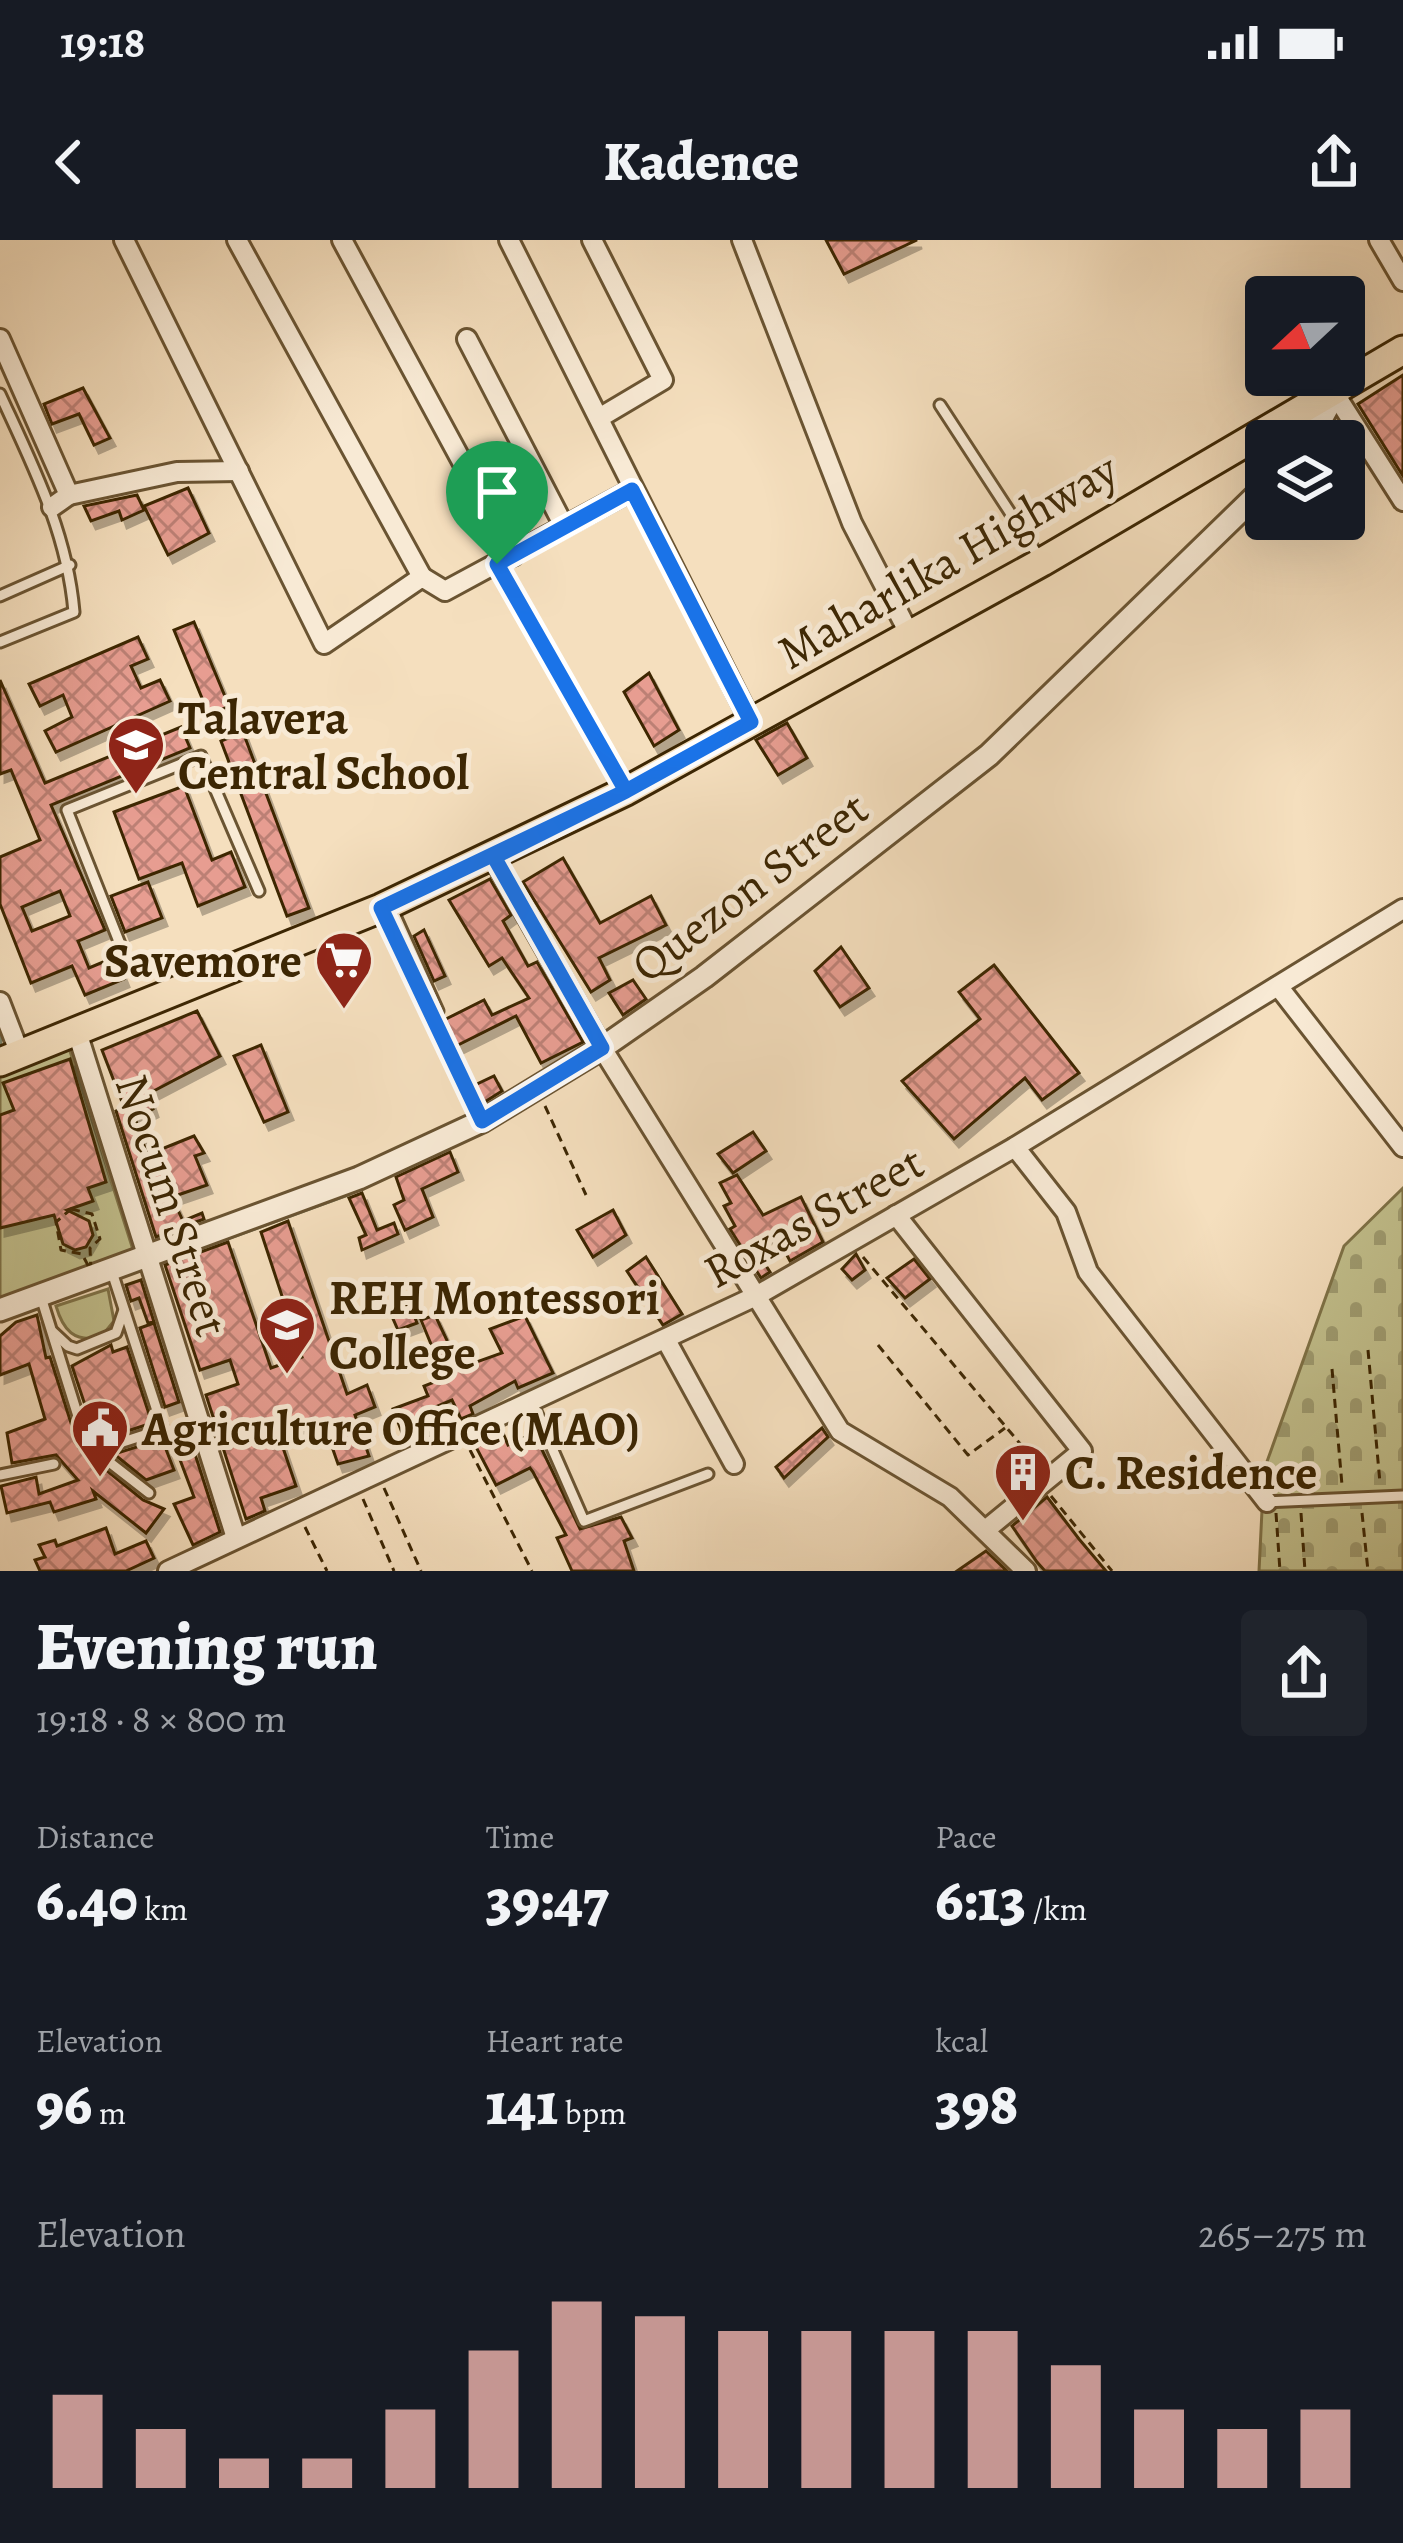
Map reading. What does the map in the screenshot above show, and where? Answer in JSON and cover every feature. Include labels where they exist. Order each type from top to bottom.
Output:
[{"type":"main road","name":"Maharlika Highway","points":[[1365,375],[1403,350]]},
{"type":"main road","name":"Maharlika Highway","points":[[10,1058],[385,906],[626,791],[1331,396]]},
{"type":"street","points":[[124,240],[324,644],[422,577]]},
{"type":"street","points":[[237,240],[422,577],[445,591],[632,490]]},
{"type":"street","points":[[342,240],[505,560]]},
{"type":"street","points":[[509,240],[751,722]]},
{"type":"street","points":[[592,240],[663,380],[599,418]]},
{"type":"street","points":[[742,240],[851,523],[910,634]]},
{"type":"street","points":[[1379,240],[1403,280]]},
{"type":"street","points":[[467,339],[564,526]]},
{"type":"street","points":[[2,352],[60,501],[176,472],[239,471]]},
{"type":"street","points":[[1336,396],[1403,501]]},
{"type":"street","name":"Quezon Street","points":[[0,1310],[319,1195],[482,1121],[602,1048],[704,977],[988,755],[1245,506]]},
{"type":"street","points":[[494,857],[602,1048],[840,1431],[950,1497],[988,1528],[1026,1571]]},
{"type":"street","name":"Roxas Street","points":[[168,1571],[756,1296],[1015,1147],[1403,909]]},
{"type":"street","points":[[1278,986],[1403,1147]]},
{"type":"street","points":[[0,1002],[10,1058]]},
{"type":"street","name":"Nocum Street","points":[[77,1033],[236,1538]]},
{"type":"street","points":[[1015,1147],[1066,1212],[1088,1272],[1271,1504]]},
{"type":"street","points":[[896,1215],[1082,1451],[988,1528]]},
{"type":"street","points":[[666,1340],[734,1464]]},
{"type":"lane","points":[[0,394],[60,501],[74,612],[0,642]]},
{"type":"lane","points":[[940,405],[1042,562]]},
{"type":"lane","points":[[505,560],[626,791]]},
{"type":"lane","points":[[0,596],[70,566]]},
{"type":"lane","points":[[120,944],[67,810],[200,756],[259,891]]},
{"type":"lane","points":[[385,906],[438,1011]]},
{"type":"lane","points":[[385,906],[482,1121]]},
{"type":"lane","points":[[95,1451],[164,1429],[112,1272]]},
{"type":"lane","points":[[41,1298],[86,1442],[148,1493]]},
{"type":"lane","points":[[53,1332],[68,1346],[90,1346],[116,1333],[124,1310]]},
{"type":"lane","points":[[531,1400],[584,1521],[708,1474]]},
{"type":"lane","points":[[0,1475],[53,1464]]},
{"type":"lane","points":[[1271,1504],[1403,1496]]},
{"type":"path","points":[[537,1088],[586,1195]]},
{"type":"path","points":[[71,1209],[92,1214],[100,1226],[100,1239],[90,1248],[91,1271],[82,1254],[61,1250],[56,1237],[56,1222],[71,1209]]},
{"type":"path","points":[[850,1242],[1006,1427],[1112,1571]]},
{"type":"path","points":[[878,1345],[968,1455],[1006,1427]]},
{"type":"path","points":[[1368,1350],[1381,1497]]},
{"type":"path","points":[[1332,1370],[1343,1498]]},
{"type":"path","points":[[461,1433],[532,1571]]},
{"type":"path","points":[[376,1470],[421,1571]]},
{"type":"path","points":[[355,1481],[394,1571]]},
{"type":"path","points":[[1361,1496],[1368,1571]]},
{"type":"path","points":[[1271,1504],[1280,1571]]},
{"type":"path","points":[[1300,1504],[1305,1571]]},
{"type":"path","points":[[296,1509],[327,1571]]},
{"type":"green space","points":[[69,1048],[135,1256],[0,1303],[0,1074]]},
{"type":"green space","points":[[1403,1188],[1403,1571],[1259,1571],[1264,1470],[1344,1246]]},
{"type":"green space","points":[[108,1289],[114,1321],[101,1337],[71,1333],[56,1306]]},
{"type":"building","points":[[826,240],[917,240],[844,274]]},
{"type":"building","points":[[1403,375],[1403,476],[1358,404]]},
{"type":"building","points":[[83,388],[110,438],[94,445],[79,414],[52,424],[44,404]]},
{"type":"building","points":[[188,488],[209,533],[168,555],[144,506]]},
{"type":"building","points":[[137,495],[144,510],[122,520],[119,511],[91,521],[84,506]]},
{"type":"building","points":[[194,622],[229,706],[209,715],[174,630]]},
{"type":"building","points":[[138,637],[148,659],[131,666],[141,688],[160,680],[170,701],[56,752],[45,731],[72,717],[63,695],[40,706],[29,684]]},
{"type":"building","points":[[649,673],[679,730],[654,746],[624,692]]},
{"type":"building","points":[[0,680],[45,783],[181,727],[190,748],[51,805],[105,930],[78,941],[89,968],[115,957],[124,979],[85,995],[72,966],[31,983],[0,904],[0,857],[40,840],[11,770],[0,774]],"holes":[[[60,891],[70,916],[32,931],[22,907]]]},
{"type":"building","points":[[787,723],[807,758],[778,775],[756,740]]},
{"type":"building","points":[[243,732],[309,908],[287,916],[221,741]]},
{"type":"building","points":[[184,786],[212,860],[231,852],[245,887],[198,906],[182,863],[139,879],[114,812]]},
{"type":"building","points":[[563,858],[600,923],[651,896],[666,925],[599,958],[610,980],[591,992],[523,882]]},
{"type":"building","points":[[490,879],[511,915],[503,921],[528,966],[537,962],[583,1042],[541,1063],[516,1016],[456,1046],[444,1020],[484,1000],[492,1015],[529,998],[502,958],[489,966],[449,900]]},
{"type":"building","points":[[148,882],[162,918],[125,932],[111,896]]},
{"type":"building","points":[[424,930],[445,976],[434,981],[414,936]]},
{"type":"building","points":[[841,947],[869,988],[840,1007],[815,971]]},
{"type":"building","points":[[994,965],[1079,1073],[1042,1100],[1025,1078],[954,1139],[902,1081],[980,1019],[959,992]]},
{"type":"building","points":[[633,980],[646,999],[623,1015],[609,993]]},
{"type":"building","points":[[197,1011],[220,1056],[148,1094],[153,1109],[135,1118],[147,1155],[194,1136],[204,1153],[195,1156],[207,1185],[172,1197],[183,1221],[202,1213],[204,1219],[156,1237],[116,1111],[124,1107],[102,1050]]},
{"type":"building","points":[[261,1045],[288,1112],[264,1122],[234,1056]]},
{"type":"building","points":[[70,1059],[106,1182],[88,1188],[93,1201],[67,1210],[89,1221],[93,1235],[86,1247],[75,1250],[63,1244],[54,1215],[0,1228],[0,1115],[14,1110],[3,1083]]},
{"type":"building","points":[[494,1076],[502,1091],[483,1103],[475,1085]]},
{"type":"building","points":[[753,1132],[766,1151],[733,1173],[718,1154]]},
{"type":"building","points":[[450,1152],[458,1172],[422,1189],[433,1217],[405,1230],[394,1205],[404,1200],[396,1177]]},
{"type":"building","points":[[737,1175],[763,1215],[801,1197],[823,1242],[790,1261],[774,1231],[752,1244],[770,1272],[761,1278],[730,1229],[735,1226],[724,1206],[731,1203],[720,1183]]},
{"type":"building","points":[[362,1193],[377,1230],[394,1223],[398,1234],[362,1250],[359,1238],[366,1235],[349,1198]]},
{"type":"building","points":[[613,1210],[626,1235],[593,1257],[577,1230]]},
{"type":"building","points":[[288,1221],[347,1394],[367,1385],[375,1407],[355,1415],[369,1456],[338,1464],[323,1421],[279,1436],[296,1486],[261,1498],[265,1511],[246,1519],[206,1395],[238,1384],[230,1360],[200,1370],[165,1265],[228,1242],[271,1368],[302,1357],[261,1232]]},
{"type":"building","points":[[856,1254],[865,1270],[852,1280],[842,1269]]},
{"type":"building","points":[[646,1257],[682,1314],[663,1325],[627,1271]]},
{"type":"building","points":[[914,1259],[930,1279],[905,1298],[887,1278]]},
{"type":"building","points":[[141,1280],[154,1322],[148,1323],[139,1298],[131,1301],[126,1285]]},
{"type":"building","points":[[410,1305],[417,1323],[398,1330],[390,1312]]},
{"type":"building","points":[[37,1315],[46,1358],[50,1357],[79,1448],[143,1500],[164,1509],[146,1533],[93,1491],[96,1499],[54,1512],[50,1502],[7,1513],[1,1486],[36,1477],[39,1494],[78,1480],[56,1455],[12,1463],[7,1433],[45,1419],[29,1364],[0,1375],[0,1336],[16,1322]]},
{"type":"building","points":[[435,1315],[460,1368],[502,1353],[490,1329],[525,1316],[553,1373],[518,1388],[515,1381],[470,1406],[473,1414],[461,1419],[452,1400],[421,1413],[426,1427],[404,1438],[393,1409],[428,1396],[424,1386],[445,1378],[421,1320]]},
{"type":"building","points":[[154,1323],[179,1402],[165,1407],[140,1328]]},
{"type":"building","points":[[111,1345],[113,1352],[127,1347],[152,1423],[97,1441],[72,1366]]},
{"type":"building","points":[[822,1428],[828,1437],[784,1478],[776,1467]]},
{"type":"building","points":[[503,1433],[508,1445],[534,1433],[580,1529],[621,1517],[632,1538],[624,1541],[634,1571],[572,1571],[557,1538],[566,1535],[530,1468],[496,1485],[476,1447]]},
{"type":"building","points":[[162,1439],[174,1470],[146,1480],[114,1454]]},
{"type":"building","points":[[194,1451],[220,1532],[193,1545],[174,1504],[194,1497],[179,1457]]},
{"type":"building","points":[[1047,1497],[1106,1571],[1045,1571],[1037,1562],[1012,1526]]},
{"type":"building","points":[[106,1528],[115,1554],[146,1541],[154,1558],[126,1571],[40,1571],[35,1560],[45,1557],[39,1545],[55,1540],[57,1546]]},
{"type":"building","points":[[986,1551],[1007,1571],[957,1571]]},
{"type":"waterway","points":[[0,1033],[0,1045]]},
{"type":"waterway","points":[[162,1262],[349,1194]]},
{"type":"place","name":"Talavera Central School","points":[[136,796]]},
{"type":"place","name":"Savemore","points":[[344,1011]]},
{"type":"place","name":"REH Montessori College","points":[[287,1376]]},
{"type":"place","name":"Agriculture Office (MAO)","points":[[100,1479]]},
{"type":"place","name":"C. Residence","points":[[1023,1523]]},
{"type":"route","points":[[497,564],[626,791],[494,857],[602,1048],[482,1121],[381,908],[626,791],[751,722],[632,490],[497,564]]}]
